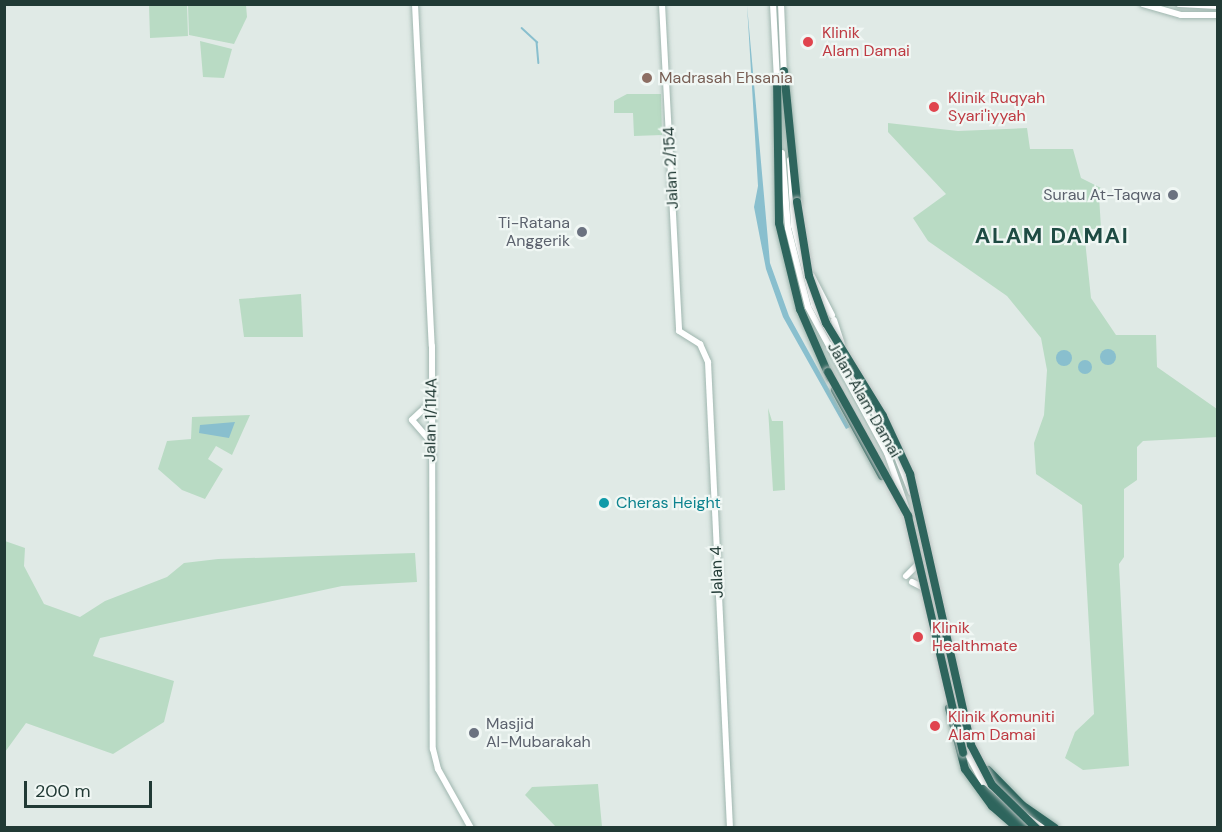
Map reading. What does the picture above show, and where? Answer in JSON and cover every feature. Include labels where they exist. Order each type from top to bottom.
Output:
[{"type":"highway","points":[[784,71],[797,202],[809,276],[826,323],[887,424],[910,474],[954,688],[978,764],[1035,828]]},
{"type":"highway","points":[[777,77],[777,199],[800,309],[828,372],[903,517],[958,755],[977,788],[1017,828]]},
{"type":"highway","points":[[828,372],[908,516],[969,769],[1027,828]]},
{"type":"highway","points":[[954,688],[993,779],[1050,827]]},
{"type":"main road","name":"Jalan 1/114A","points":[[415,4],[431,401],[433,749],[438,768],[471,828]]},
{"type":"main road","name":"Jalan 2/154","points":[[662,4],[679,331]]},
{"type":"main road","name":"Jalan Alam Damai","points":[[773,4],[788,228],[802,288],[817,330],[887,453],[920,559],[971,767],[1001,803],[1035,828]]},
{"type":"main road","name":"Jalan Alam Damai","points":[[781,4],[784,71],[801,261],[814,306],[907,481],[976,762],[1006,798],[1050,827]]},
{"type":"main road","points":[[1143,4],[1181,15],[1218,15]]},
{"type":"main road","points":[[1179,4],[1218,6]]},
{"type":"main road","points":[[801,261],[833,318],[855,384]]},
{"type":"main road","name":"Jalan 4","points":[[679,331],[700,344],[708,362],[730,828]]},
{"type":"main road","points":[[431,401],[412,420],[431,442]]},
{"type":"main road","points":[[906,576],[916,571],[920,559]]},
{"type":"main road","points":[[912,582],[922,585],[928,596]]},
{"type":"green space","points":[[149,5],[187,5],[188,36],[150,38]]},
{"type":"green space","points":[[188,5],[246,5],[247,17],[234,44],[189,35]]},
{"type":"green space","points":[[200,41],[232,49],[224,78],[203,77]]},
{"type":"green space","points":[[627,94],[661,94],[662,135],[634,136],[633,113],[614,113],[614,101]]},
{"type":"green space","points":[[888,123],[958,131],[1027,128],[1030,149],[1073,149],[1081,178],[1105,190],[1099,196],[1101,228],[1092,229],[1085,240],[1091,298],[1116,335],[1156,335],[1157,367],[1217,409],[1217,437],[1143,441],[1137,447],[1137,480],[1124,489],[1124,557],[1119,564],[1129,766],[1083,770],[1065,758],[1075,732],[1094,714],[1082,505],[1036,474],[1034,443],[1044,415],[1047,370],[1041,338],[1007,296],[928,241],[913,218],[946,194],[888,132]]},
{"type":"green space","points":[[301,294],[303,337],[244,337],[239,299]]},
{"type":"green space","points":[[768,408],[772,421],[783,421],[785,490],[773,491]]},
{"type":"green space","points":[[250,415],[232,455],[216,446],[208,459],[223,469],[205,499],[182,490],[158,469],[167,441],[191,439],[192,417]]},
{"type":"green space","points":[[5,541],[25,548],[24,566],[44,604],[80,617],[105,601],[167,577],[184,563],[218,559],[415,553],[417,582],[342,586],[100,638],[93,656],[174,681],[164,722],[113,754],[26,723],[5,752]]},
{"type":"green space","points":[[598,784],[602,827],[556,827],[525,795],[532,787]]},
{"type":"water","points":[[747,5],[770,263],[789,316],[850,427],[846,429],[783,317],[766,269],[754,207],[758,186]]},
{"type":"water","points":[[1108,349],[1116,357],[1108,365],[1100,357]]},
{"type":"water","points":[[1061,350],[1067,350],[1072,358],[1070,364],[1061,366],[1056,361],[1056,355]]},
{"type":"water","points":[[1085,360],[1090,362],[1092,367],[1090,372],[1085,374],[1080,372],[1078,367],[1080,362]]},
{"type":"water","points":[[235,422],[229,438],[199,433],[200,425]]},
{"type":"waterway","points":[[522,28],[537,42],[539,63]]},
{"type":"place","name":"Klinik Alam Damai","points":[[808,42]]},
{"type":"place","name":"Madrasah Ehsania","points":[[647,78]]},
{"type":"place","name":"Klinik Ruqyah Syari'iyyah","points":[[934,107]]},
{"type":"place","name":"Surau At-Taqwa","points":[[1173,195]]},
{"type":"place","name":"Ti-Ratana Anggerik","points":[[582,232]]},
{"type":"place","name":"Cheras Height","points":[[604,503]]},
{"type":"place","name":"Klinik Healthmate","points":[[918,637]]},
{"type":"place","name":"Klinik Komuniti Alam Damai","points":[[935,726]]},
{"type":"place","name":"Masjid Al-Mubarakah","points":[[474,733]]},
{"type":"district","name":"ALAM DAMAI","points":[[1052,236]]}]
